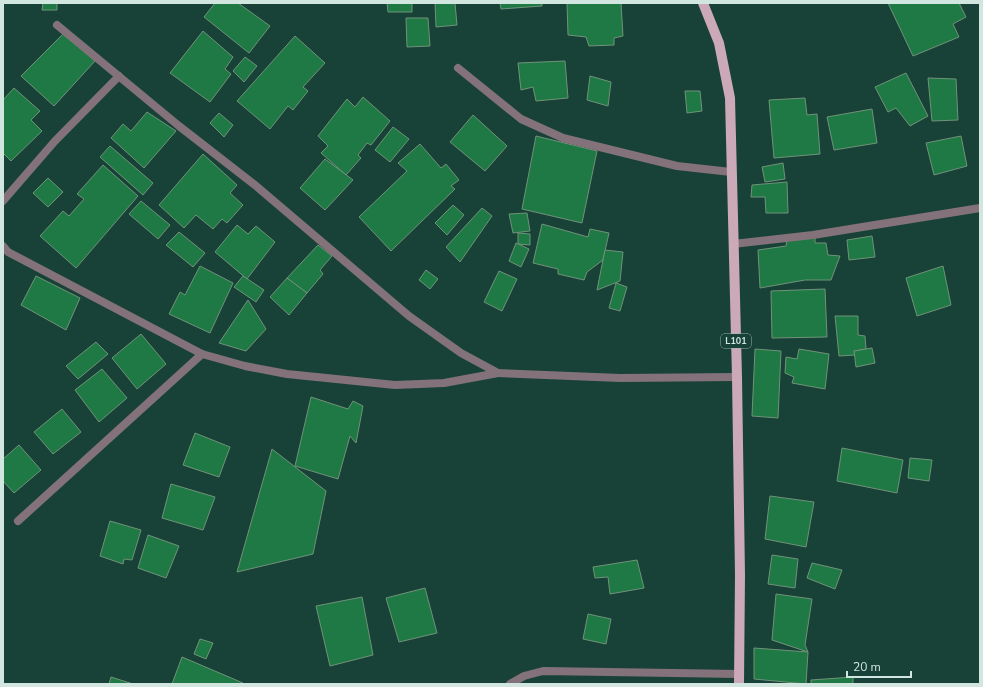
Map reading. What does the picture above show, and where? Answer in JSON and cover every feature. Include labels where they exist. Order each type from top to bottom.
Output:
[{"type":"main road","name":"L101","points":[[703,3],[719,43],[725,66],[730,98],[737,377],[740,575],[739,679]]},
{"type":"street","points":[[58,25],[255,185],[409,316],[461,353],[498,373]]},
{"type":"street","points":[[458,68],[521,119],[563,138],[677,166],[731,172]]},
{"type":"street","points":[[3,201],[55,141],[119,76]]},
{"type":"street","points":[[733,244],[813,235],[980,208]]},
{"type":"street","points":[[3,246],[8,252],[202,354],[245,366],[287,374],[395,385],[444,383],[498,373],[620,378],[737,377]]},
{"type":"street","points":[[18,521],[202,354]]},
{"type":"street","points":[[510,684],[524,676],[543,671],[739,679]]},
{"type":"building","points":[[43,3],[57,3],[57,10],[42,10]]},
{"type":"building","points":[[215,3],[238,3],[270,26],[249,53],[204,17]]},
{"type":"building","points":[[387,3],[412,3],[412,12],[388,12]]},
{"type":"building","points":[[435,3],[455,3],[457,25],[436,27]]},
{"type":"building","points":[[500,3],[542,3],[542,6],[501,9]]},
{"type":"building","points":[[567,3],[621,3],[623,36],[614,38],[614,45],[589,46],[586,37],[568,35]]},
{"type":"building","points":[[888,3],[959,3],[966,17],[953,24],[959,37],[913,56]]},
{"type":"building","points":[[406,18],[428,18],[430,46],[407,47]]},
{"type":"building","points":[[203,31],[233,57],[225,69],[231,74],[210,102],[170,73]]},
{"type":"building","points":[[63,34],[95,61],[54,106],[21,76]]},
{"type":"building","points":[[295,36],[325,63],[303,87],[308,91],[293,110],[288,106],[270,129],[237,101]]},
{"type":"building","points":[[245,57],[257,66],[244,82],[233,71]]},
{"type":"building","points":[[565,61],[568,98],[536,101],[533,87],[521,90],[518,63]]},
{"type":"building","points":[[906,73],[928,116],[910,126],[896,108],[888,112],[875,87]]},
{"type":"building","points":[[590,76],[611,82],[608,106],[587,100]]},
{"type":"building","points":[[928,78],[956,79],[958,120],[932,121]]},
{"type":"building","points":[[14,88],[40,111],[31,120],[42,131],[11,161],[3,153],[3,100]]},
{"type":"building","points":[[685,91],[700,91],[702,111],[687,113]]},
{"type":"building","points":[[363,97],[390,121],[371,145],[367,143],[358,155],[361,158],[346,175],[321,153],[328,146],[318,136],[347,99],[355,107]]},
{"type":"building","points":[[805,98],[807,115],[817,114],[820,154],[774,158],[769,100]]},
{"type":"building","points":[[872,109],[877,143],[834,150],[827,117]]},
{"type":"building","points":[[147,112],[176,131],[144,168],[111,138],[123,124],[131,131]]},
{"type":"building","points":[[219,113],[233,125],[224,137],[210,123]]},
{"type":"building","points":[[473,115],[507,146],[485,171],[450,142]]},
{"type":"building","points":[[393,127],[409,139],[390,162],[375,150]]},
{"type":"building","points":[[536,136],[597,151],[582,223],[522,209]]},
{"type":"building","points":[[961,136],[967,166],[934,175],[926,143]]},
{"type":"building","points":[[420,144],[441,168],[446,164],[459,180],[451,186],[455,189],[391,251],[359,217],[407,171],[398,163]]},
{"type":"building","points":[[110,146],[153,183],[143,195],[100,157]]},
{"type":"building","points":[[203,154],[237,185],[230,193],[243,205],[227,223],[222,219],[213,229],[196,215],[184,228],[159,205]]},
{"type":"building","points":[[325,159],[353,180],[325,210],[300,188]]},
{"type":"building","points":[[783,163],[785,179],[765,182],[762,167]]},
{"type":"building","points":[[103,165],[138,196],[76,268],[40,236],[63,211],[69,216],[84,199],[77,194]]},
{"type":"building","points":[[48,178],[63,192],[48,207],[33,193]]},
{"type":"building","points":[[787,182],[788,213],[766,213],[765,197],[751,197],[752,185]]},
{"type":"building","points":[[141,201],[170,225],[158,239],[129,214]]},
{"type":"building","points":[[453,205],[464,215],[447,235],[435,223]]},
{"type":"building","points":[[482,208],[492,216],[460,262],[446,247]]},
{"type":"building","points":[[527,213],[530,231],[513,233],[509,214]]},
{"type":"building","points":[[542,224],[588,237],[590,229],[609,233],[603,260],[587,272],[584,280],[558,274],[558,269],[533,263]]},
{"type":"building","points":[[237,225],[248,234],[256,226],[275,242],[247,279],[215,252]]},
{"type":"building","points":[[179,232],[205,253],[193,267],[166,245]]},
{"type":"building","points":[[518,233],[530,234],[530,245],[518,244]]},
{"type":"building","points":[[815,236],[815,243],[826,243],[828,255],[840,256],[831,280],[805,280],[760,288],[758,250],[786,246],[787,239]]},
{"type":"building","points":[[872,236],[875,257],[849,260],[847,240]]},
{"type":"building","points":[[516,243],[529,249],[521,267],[509,261]]},
{"type":"building","points":[[318,245],[332,256],[320,270],[323,274],[307,293],[287,278]]},
{"type":"building","points":[[605,250],[623,252],[620,281],[597,290]]},
{"type":"building","points":[[200,266],[233,283],[210,333],[169,314],[180,292],[185,295]]},
{"type":"building","points":[[943,266],[951,305],[917,316],[906,278]]},
{"type":"building","points":[[426,270],[438,279],[430,289],[419,280]]},
{"type":"building","points":[[499,271],[517,279],[502,311],[484,302]]},
{"type":"building","points":[[36,276],[80,298],[66,330],[21,305]]},
{"type":"building","points":[[243,276],[264,290],[256,302],[234,287]]},
{"type":"building","points":[[287,278],[307,293],[289,315],[270,297]]},
{"type":"building","points":[[616,283],[627,287],[620,311],[609,308]]},
{"type":"building","points":[[825,289],[827,337],[772,338],[771,291]]},
{"type":"building","points":[[248,300],[266,329],[246,351],[219,343]]},
{"type":"building","points":[[835,316],[858,316],[858,335],[865,336],[866,349],[854,351],[855,355],[839,356]]},
{"type":"building","points":[[141,334],[166,364],[137,389],[112,358]]},
{"type":"building","points":[[96,342],[108,354],[78,379],[66,366]]},
{"type":"building","points":[[872,348],[875,363],[856,367],[854,351]]},
{"type":"building","points":[[755,349],[781,351],[778,418],[752,416]]},
{"type":"building","points":[[799,349],[829,354],[825,389],[792,383],[794,377],[785,373],[786,357],[797,359]]},
{"type":"building","points":[[102,369],[127,398],[99,422],[75,390]]},
{"type":"building","points":[[311,397],[348,409],[353,401],[363,406],[356,443],[350,436],[338,479],[295,466]]},
{"type":"building","points":[[62,409],[81,432],[53,454],[34,432]]},
{"type":"building","points":[[195,433],[230,447],[219,477],[183,465]]},
{"type":"building","points":[[19,445],[41,470],[14,493],[3,481],[3,459]]},
{"type":"building","points":[[842,448],[903,460],[897,493],[837,481]]},
{"type":"building","points":[[272,449],[326,491],[313,554],[237,572]]},
{"type":"building","points":[[910,458],[932,460],[929,481],[908,478]]},
{"type":"building","points":[[171,484],[215,497],[203,530],[162,518]]},
{"type":"building","points":[[770,496],[814,502],[806,547],[765,539]]},
{"type":"building","points":[[110,521],[141,530],[132,560],[124,559],[123,564],[100,556]]},
{"type":"building","points":[[148,535],[179,546],[166,578],[138,568]]},
{"type":"building","points":[[772,555],[798,559],[795,588],[768,584]]},
{"type":"building","points":[[637,560],[644,588],[610,594],[608,577],[595,578],[593,567]]},
{"type":"building","points":[[812,563],[842,570],[835,589],[807,578]]},
{"type":"building","points":[[425,588],[437,633],[399,642],[386,598]]},
{"type":"building","points":[[776,594],[812,599],[805,645],[808,652],[772,640]]},
{"type":"building","points":[[362,597],[373,655],[330,666],[316,606]]},
{"type":"building","points":[[588,614],[611,619],[606,644],[583,639]]},
{"type":"building","points":[[200,639],[213,643],[206,659],[194,654]]},
{"type":"building","points":[[754,648],[808,652],[806,684],[754,679]]},
{"type":"building","points":[[182,657],[243,683],[243,684],[172,684]]},
{"type":"building","points":[[111,677],[133,684],[109,684]]},
{"type":"building","points":[[853,677],[853,684],[811,684],[811,680]]}]
